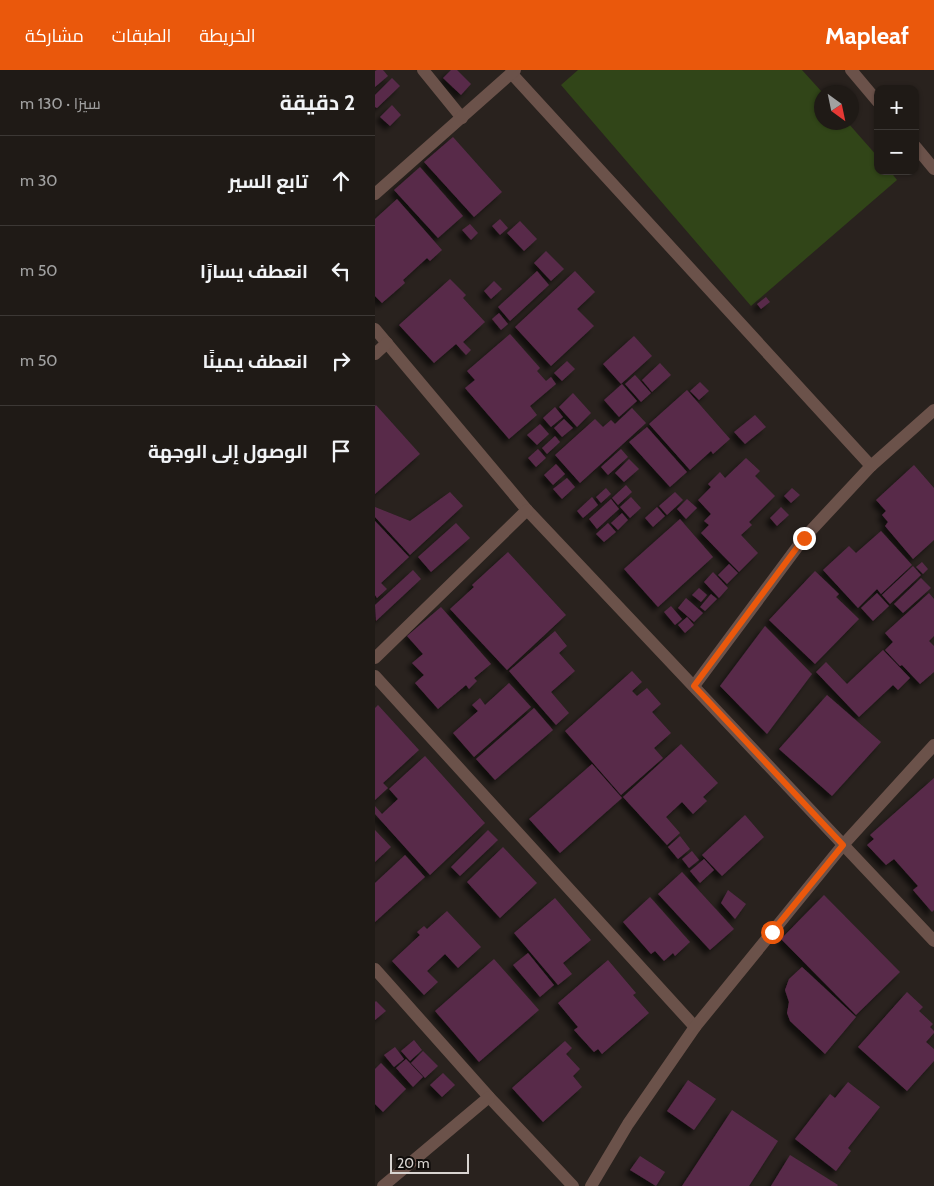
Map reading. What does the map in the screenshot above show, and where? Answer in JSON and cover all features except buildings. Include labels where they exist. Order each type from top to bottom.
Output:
[{"type":"street","points":[[423,70],[462,118]]},
{"type":"street","points":[[851,70],[874,97]]},
{"type":"street","points":[[375,194],[513,72],[871,466]]},
{"type":"street","points":[[919,151],[934,169]]},
{"type":"street","points":[[375,329],[527,510],[934,942]]},
{"type":"street","points":[[375,354],[387,343]]},
{"type":"street","points":[[694,686],[804,538],[871,466],[934,410]]},
{"type":"street","points":[[375,658],[527,510]]},
{"type":"street","points":[[375,676],[695,1027]]},
{"type":"street","points":[[591,1186],[628,1124],[695,1027],[843,845],[934,745]]},
{"type":"street","points":[[375,969],[489,1097],[573,1186]]},
{"type":"street","points":[[383,1186],[489,1097]]},
{"type":"green space","points":[[578,70],[802,70],[816,85],[814,85],[814,130],[854,130],[874,152],[874,175],[893,175],[897,180],[751,306],[561,85]]},
{"type":"route","points":[[772,932],[843,845],[694,686],[804,538]]}]
